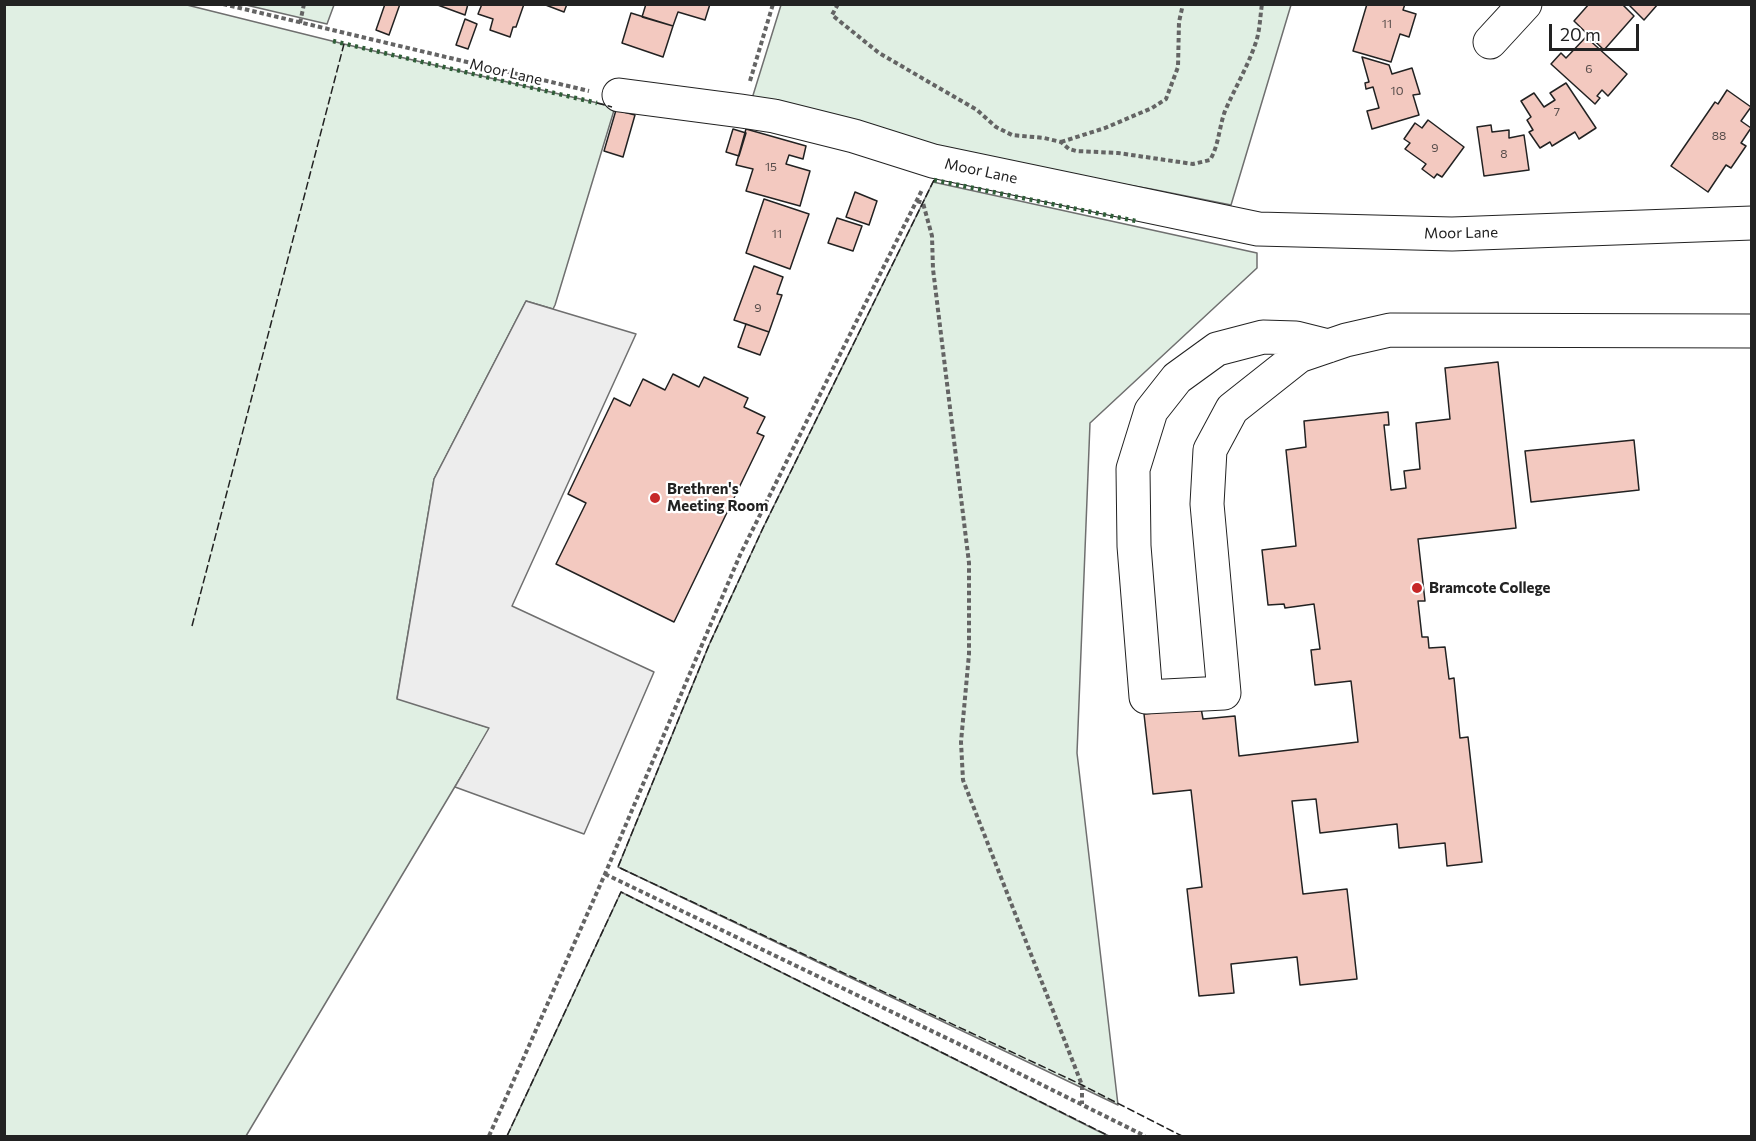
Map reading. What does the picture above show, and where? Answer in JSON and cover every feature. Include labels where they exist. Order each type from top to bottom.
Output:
[{"type":"street","points":[[1490,42],[1525,4]]},
{"type":"street","name":"Moor Lane","points":[[620,95],[774,116],[854,136],[933,161],[1258,229],[1452,234],[1752,223]]},
{"type":"street","points":[[1328,346],[1296,338],[1263,337],[1217,348],[1177,378],[1151,411],[1133,469],[1134,546],[1146,697],[1224,693],[1207,504],[1210,450],[1232,409],[1299,356],[1346,340],[1390,330],[1752,332]]},
{"type":"path","name":"Moor Lane","points":[[224,4],[596,93],[620,95]]},
{"type":"path","points":[[300,23],[304,4]]},
{"type":"path","points":[[741,111],[773,4]]},
{"type":"path","points":[[838,4],[832,15],[879,53],[977,110],[996,127],[1012,135],[1061,142],[1069,149],[1076,151],[1118,153],[1193,164],[1210,160],[1216,150],[1225,112],[1257,40],[1262,4]]},
{"type":"path","points":[[1061,142],[1105,128],[1152,108],[1166,99],[1178,67],[1179,22],[1183,4]]},
{"type":"path","points":[[489,1137],[605,874],[740,555],[917,201],[933,161]]},
{"type":"path","points":[[917,201],[923,203],[932,236],[933,269],[969,562],[969,654],[961,742],[963,780],[1082,1085],[1083,1104]]},
{"type":"path","points":[[605,874],[1083,1104],[1145,1137]]},
{"type":"green space","points":[[5,5],[187,5],[615,107],[555,305],[553,309],[526,301],[434,479],[397,698],[490,728],[246,1136],[5,1136]]},
{"type":"green space","points":[[246,5],[334,5],[327,24]]},
{"type":"green space","points":[[781,5],[1291,5],[1231,205],[937,152],[750,105]]},
{"type":"green space","points":[[933,182],[1257,253],[1257,268],[1090,423],[1077,753],[1118,1105],[618,867],[709,645],[763,528]]},
{"type":"green space","points":[[621,892],[1098,1131],[1109,1136],[507,1136]]},
{"type":"shaded area","points":[[526,301],[636,334],[512,606],[654,672],[584,834],[455,787],[489,728],[397,699],[434,479]]},
{"type":"building","points":[[385,4],[400,4],[389,35],[376,30]]},
{"type":"building","points":[[435,4],[468,4],[465,15]]},
{"type":"building","points":[[482,4],[524,4],[510,37],[490,30],[493,19],[478,14]]},
{"type":"building","points":[[543,4],[567,4],[564,12]]},
{"type":"building","points":[[646,4],[710,4],[705,20],[678,12],[673,26],[642,17]]},
{"type":"building","points":[[1367,4],[1405,4],[1403,10],[1416,14],[1409,37],[1400,34],[1391,62],[1353,51]]},
{"type":"building","points":[[1589,4],[1622,4],[1634,16],[1604,50],[1574,21]]},
{"type":"building","points":[[1628,4],[1658,4],[1644,20]]},
{"type":"building","points":[[631,13],[673,26],[663,57],[622,43]]},
{"type":"building","points":[[465,19],[477,24],[468,49],[456,45]]},
{"type":"building","points":[[1586,37],[1627,74],[1608,96],[1602,90],[1595,104],[1551,64],[1561,53],[1566,58]]},
{"type":"building","points":[[1362,57],[1389,65],[1392,74],[1412,68],[1420,94],[1413,95],[1419,115],[1372,129],[1367,111],[1379,108],[1373,87],[1366,89],[1365,83],[1369,82]]},
{"type":"building","points":[[1566,83],[1596,128],[1579,139],[1575,132],[1552,146],[1550,142],[1540,148],[1529,132],[1533,130],[1527,120],[1531,117],[1521,101],[1534,93],[1544,107],[1555,100],[1550,93]]},
{"type":"building","points":[[1727,90],[1751,107],[1741,121],[1751,128],[1741,143],[1746,146],[1731,168],[1726,165],[1708,192],[1671,166],[1715,102],[1718,104]]},
{"type":"building","points":[[616,110],[635,115],[623,157],[604,151]]},
{"type":"building","points":[[1428,120],[1464,147],[1442,177],[1437,174],[1434,178],[1422,169],[1426,164],[1405,149],[1410,143],[1404,139],[1415,123],[1422,128]]},
{"type":"building","points":[[1491,125],[1492,132],[1509,130],[1509,138],[1524,135],[1529,170],[1484,176],[1477,127]]},
{"type":"building","points":[[733,129],[746,133],[739,156],[726,152]]},
{"type":"building","points":[[746,129],[806,146],[803,159],[789,155],[786,164],[810,171],[800,206],[746,191],[753,169],[736,165]]},
{"type":"building","points":[[855,192],[877,201],[869,225],[846,217]]},
{"type":"building","points":[[764,199],[809,214],[790,269],[746,253]]},
{"type":"building","points":[[837,218],[862,226],[853,251],[828,243]]},
{"type":"building","points":[[754,266],[783,277],[777,294],[782,295],[769,332],[734,320]]},
{"type":"building","points":[[746,324],[769,332],[760,355],[738,347]]},
{"type":"building","points":[[1498,362],[1516,528],[1418,539],[1425,601],[1418,601],[1422,637],[1428,637],[1429,648],[1445,647],[1449,679],[1454,678],[1460,738],[1468,737],[1482,862],[1447,866],[1445,843],[1399,848],[1397,824],[1320,833],[1316,799],[1292,801],[1303,894],[1347,889],[1357,979],[1300,985],[1297,957],[1231,964],[1234,993],[1199,996],[1187,889],[1202,887],[1191,790],[1153,794],[1144,714],[1201,708],[1203,719],[1235,716],[1239,756],[1358,742],[1351,681],[1315,685],[1311,650],[1320,649],[1314,604],[1285,608],[1284,604],[1268,605],[1262,550],[1296,546],[1286,450],[1306,447],[1304,421],[1388,412],[1389,425],[1384,425],[1391,490],[1406,488],[1404,471],[1420,469],[1416,423],[1450,419],[1445,368]]},
{"type":"building","name":"Brethren's Meeting Room","points":[[673,374],[699,387],[704,377],[748,398],[744,407],[765,417],[757,433],[764,436],[674,622],[556,564],[586,503],[568,494],[614,398],[630,406],[643,379],[665,390]]},
{"type":"building","points":[[1634,440],[1639,490],[1531,502],[1525,451]]},
{"type":"hedge","points":[[333,41],[597,103]]},
{"type":"hedge","points":[[934,180],[1136,221]]},
{"type":"fence","points":[[192,626],[344,44]]},
{"type":"fence","points":[[597,103],[612,107]]},
{"type":"fence","points":[[934,180],[763,528],[709,645],[618,867],[1082,1085],[1182,1136]]},
{"type":"fence","points":[[507,1136],[621,892],[1109,1136]]},
{"type":"place","name":"Brethren's Meeting Room","points":[[655,498]]},
{"type":"place","name":"Bramcote College","points":[[1417,588]]}]
